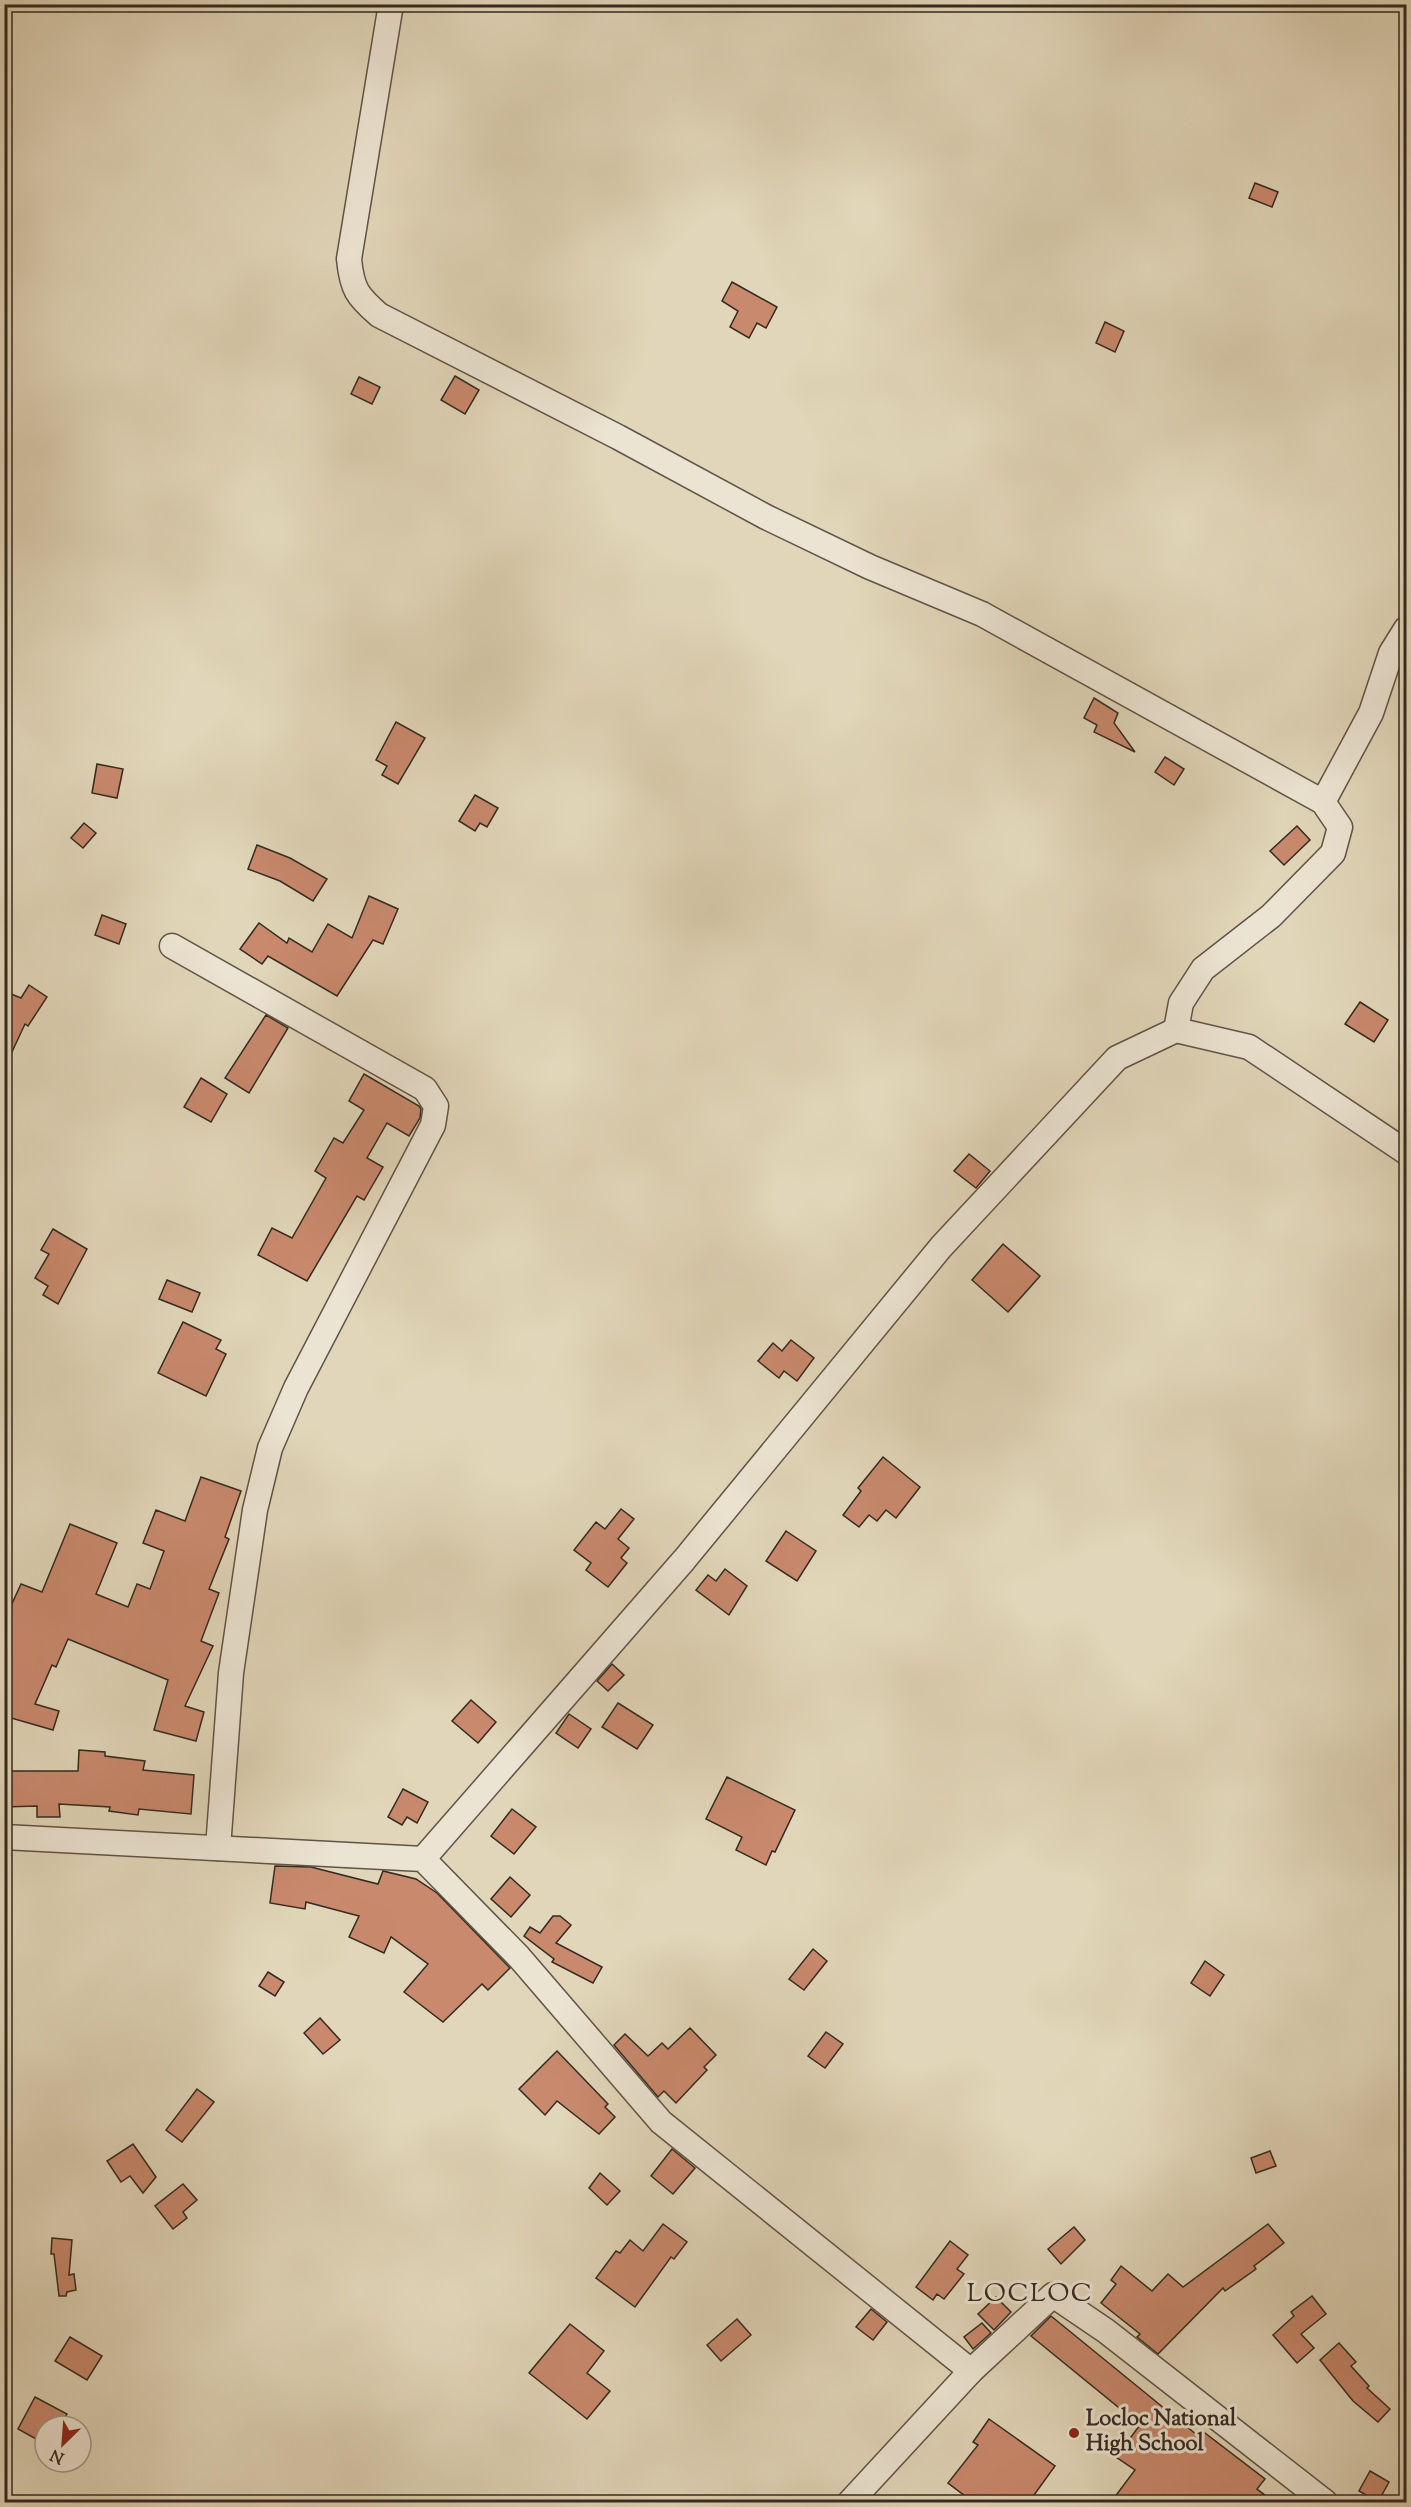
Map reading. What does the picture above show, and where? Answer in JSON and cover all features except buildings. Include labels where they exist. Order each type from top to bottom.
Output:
[{"type":"street","points":[[391,4],[349,259],[351,281],[359,298],[379,315],[618,437],[766,517],[870,567],[982,614],[1323,802],[1340,826],[1333,853],[1271,916],[1203,969],[1181,1003],[1176,1030]]},
{"type":"street","points":[[1323,802],[1371,713],[1391,653],[1407,629]]},
{"type":"street","points":[[172,946],[425,1089],[436,1106],[433,1125],[296,1388],[270,1448],[255,1510],[231,1672],[218,1848]]},
{"type":"street","points":[[423,1859],[684,1560],[941,1247],[1116,1058],[1176,1030],[1249,1047],[1407,1152]]},
{"type":"street","points":[[4,1838],[423,1859],[519,1957],[661,2122],[971,2371]]},
{"type":"street","points":[[850,2502],[971,2371],[1053,2295],[1106,2331],[1325,2502]]},
{"type":"place","name":"Locloc National High School","points":[[1074,2433]]},
{"type":"district","name":"LOCLOC","points":[[1030,2294]]}]
